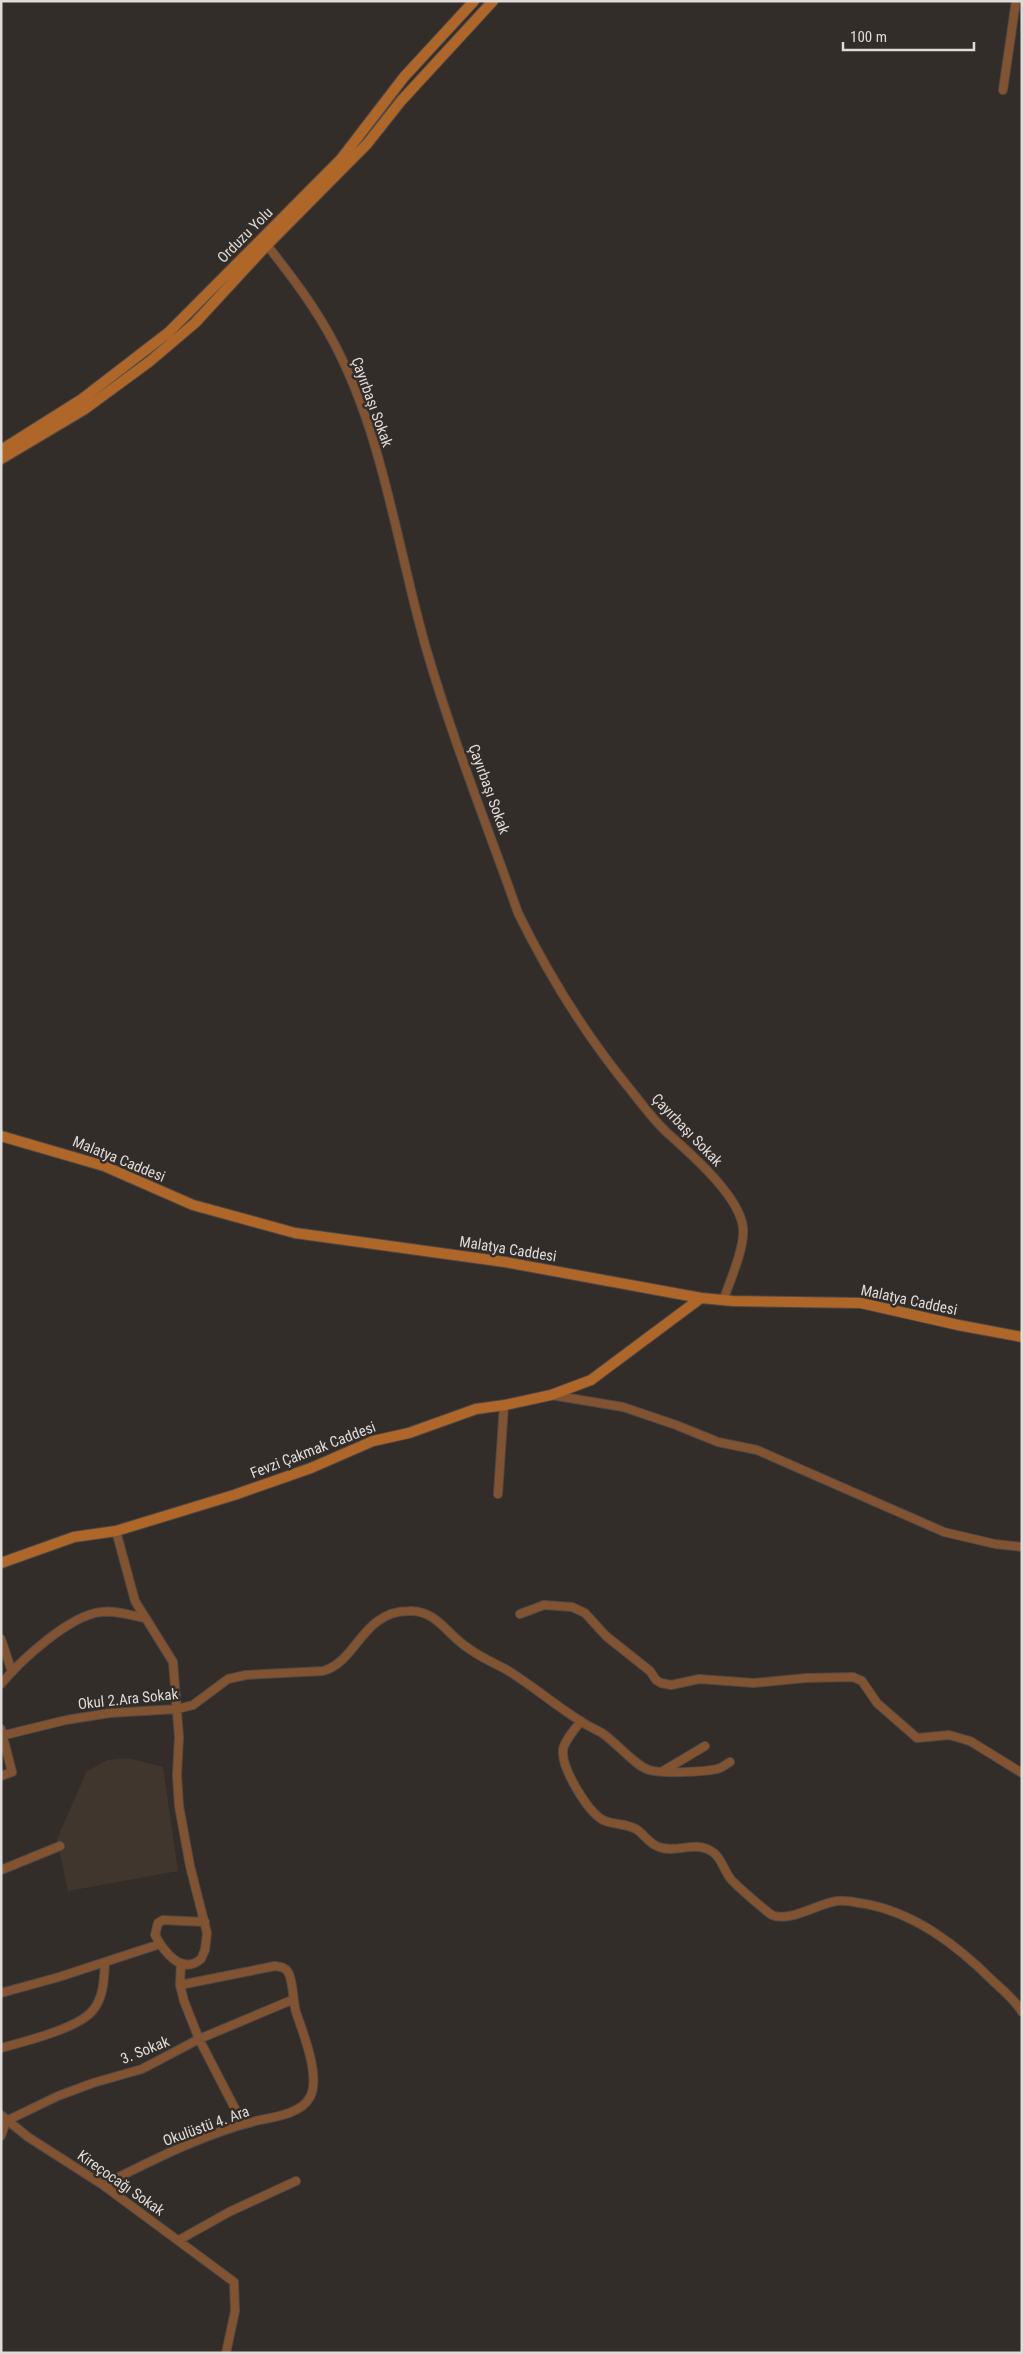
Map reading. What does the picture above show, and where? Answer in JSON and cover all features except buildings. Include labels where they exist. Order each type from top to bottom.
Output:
[{"type":"street","name":"Orduzu Yolu","points":[[1,450],[82,399],[168,332],[341,159],[404,77],[474,1]]},
{"type":"street","points":[[1,460],[85,409],[149,362],[195,323],[267,245],[367,144],[401,101],[493,1]]},
{"type":"street","points":[[1002,90],[1016,1]]},
{"type":"street","name":"Çayırbaşı Sokak","points":[[267,245],[318,313],[343,360],[358,398],[381,464],[439,692],[518,913],[565,1000],[614,1070],[651,1116],[705,1167],[739,1215],[744,1228],[724,1301]]},
{"type":"street","name":"Malatya Caddesi","points":[[1,1136],[46,1147],[104,1166],[193,1205],[295,1233],[505,1262],[724,1301],[861,1303],[1022,1337]]},
{"type":"street","name":"Fevzi Çakmak Caddesi","points":[[1,1563],[74,1537],[116,1531],[272,1482],[372,1441],[408,1433],[476,1409],[551,1395],[591,1380],[701,1298]]},
{"type":"street","points":[[551,1395],[623,1407],[669,1422],[718,1442],[757,1450],[944,1532],[995,1544],[1022,1547]]},
{"type":"street","points":[[498,1494],[504,1405]]},
{"type":"street","points":[[116,1531],[134,1601],[173,1662],[176,1676],[180,1737],[177,1774],[179,1806],[190,1866],[205,1922],[207,1938],[201,1959],[193,1964],[181,1964],[168,1955],[155,1935],[155,1928],[162,1920],[205,1922]]},
{"type":"street","points":[[520,1614],[544,1606],[572,1606],[585,1613],[606,1636],[650,1671],[656,1680],[671,1685],[700,1678],[754,1683],[853,1676],[862,1681],[877,1703],[917,1738],[949,1735],[970,1741],[1022,1773]]},
{"type":"street","name":"Okul 2.Ara Sokak","points":[[2,1733],[110,1713],[177,1710],[193,1706],[228,1679],[246,1675],[331,1669],[339,1665],[359,1638],[372,1625],[393,1613],[408,1610],[420,1612],[444,1625],[466,1648],[508,1671],[581,1722],[602,1733],[648,1770],[661,1772]]},
{"type":"street","points":[[1,1684],[59,1630],[88,1615],[109,1611],[144,1618]]},
{"type":"street","points":[[1,1639],[12,1672]]},
{"type":"street","points":[[581,1722],[564,1744],[563,1757],[581,1796],[595,1815],[605,1821],[628,1825],[658,1847],[668,1849],[699,1846],[714,1853],[734,1884],[771,1914],[790,1916],[839,1900],[879,1906],[909,1918],[929,1928],[949,1942],[983,1970],[1018,2005],[1022,2012]]},
{"type":"street","points":[[1,1776],[12,1772],[2,1733]]},
{"type":"street","points":[[661,1772],[705,1746]]},
{"type":"street","points":[[661,1772],[718,1769],[730,1762]]},
{"type":"street","points":[[1,1870],[60,1846]]},
{"type":"street","points":[[1,1993],[160,1944]]},
{"type":"street","points":[[1,2048],[45,2036],[92,2012],[103,1988],[105,1962]]},
{"type":"street","points":[[181,1964],[180,1985],[199,2040],[243,2124]]},
{"type":"street","points":[[180,1985],[275,1966],[285,1969],[289,1973],[292,2000]]},
{"type":"street","name":"3. Sokak","points":[[3,2120],[94,2083],[142,2069],[199,2040],[292,2000]]},
{"type":"street","name":"Okulüstü 4. Ara","points":[[103,2185],[172,2152],[243,2124],[285,2114],[306,2103],[313,2090],[311,2065],[292,2000]]},
{"type":"street","points":[[1,2136],[3,2120]]},
{"type":"street","name":"Kireçocağı Sokak","points":[[3,2120],[103,2185],[226,2274],[234,2282],[236,2294],[235,2311],[226,2353]]},
{"type":"street","points":[[179,2240],[229,2212],[296,2181]]},
{"type":"shaded area","points":[[128,1758],[163,1767],[178,1871],[68,1891],[57,1839],[87,1771],[108,1760]]}]
